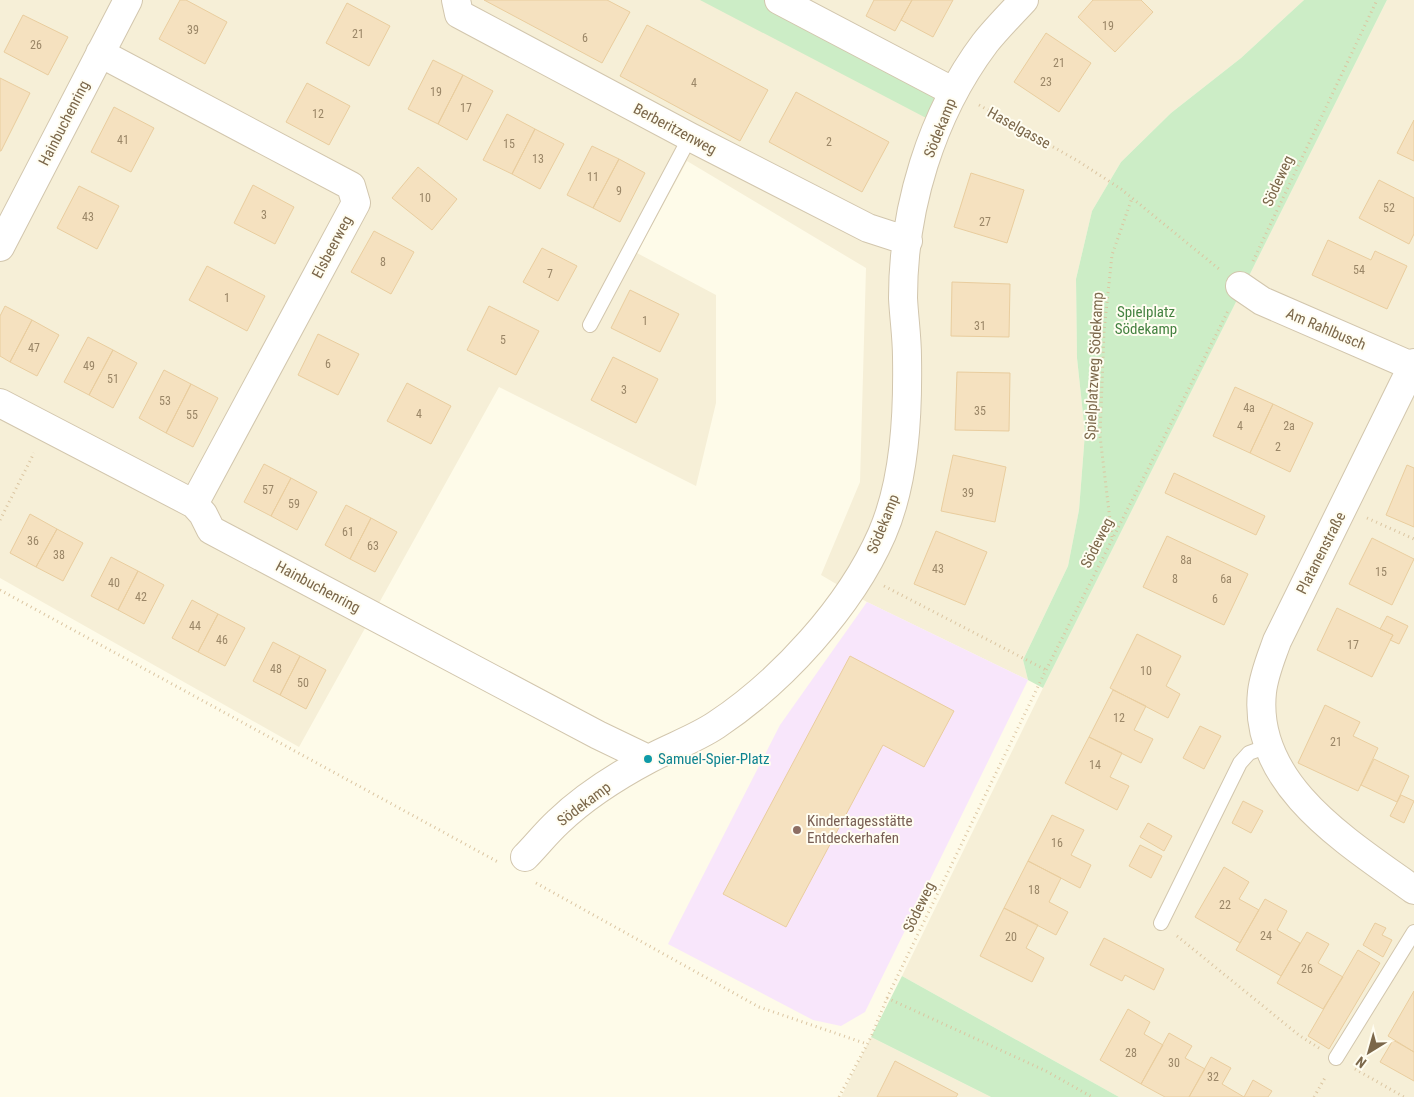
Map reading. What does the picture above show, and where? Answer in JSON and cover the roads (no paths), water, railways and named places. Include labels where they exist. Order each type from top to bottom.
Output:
[{"type":"street","name":"Hainbuchenring","points":[[0,247],[128,0]]},
{"type":"street","name":"Berberitzenweg","points":[[456,0],[459,14],[690,137],[868,228],[908,241]]},
{"type":"street","points":[[779,0],[954,92]]},
{"type":"street","name":"Södekamp","points":[[520,868],[557,823],[591,795],[648,759],[714,726],[759,693],[803,649],[838,608],[861,574],[882,534],[898,484],[905,432],[908,356],[904,298],[908,241],[912,210],[921,176],[934,138],[954,92],[985,44],[1024,0]]},
{"type":"street","name":"Elsbeerweg","points":[[100,53],[351,186],[356,203],[194,504]]},
{"type":"street","name":"Am Rahlbusch","points":[[1240,286],[1262,301],[1414,365]]},
{"type":"street","name":"Platanenstraße","points":[[1414,365],[1277,641],[1267,668],[1262,693],[1262,721],[1268,746],[1278,768],[1292,789],[1315,813],[1352,845],[1414,890]]},
{"type":"street","name":"Hainbuchenring","points":[[0,403],[194,504],[203,514],[211,530],[598,735],[648,759]]},
{"type":"lane","points":[[590,325],[690,137]]},
{"type":"lane","points":[[1161,923],[1240,763],[1249,753],[1268,746]]},
{"type":"lane","points":[[1336,1058],[1414,932]]},
{"type":"place","name":"Samuel-Spier-Platz","points":[[648,759]]},
{"type":"place","name":"Kindertagesstätte Entdeckerhafen","points":[[797,830]]},
{"type":"park label","name":"Spielplatz Södekamp","points":[[1146,320]]}]
